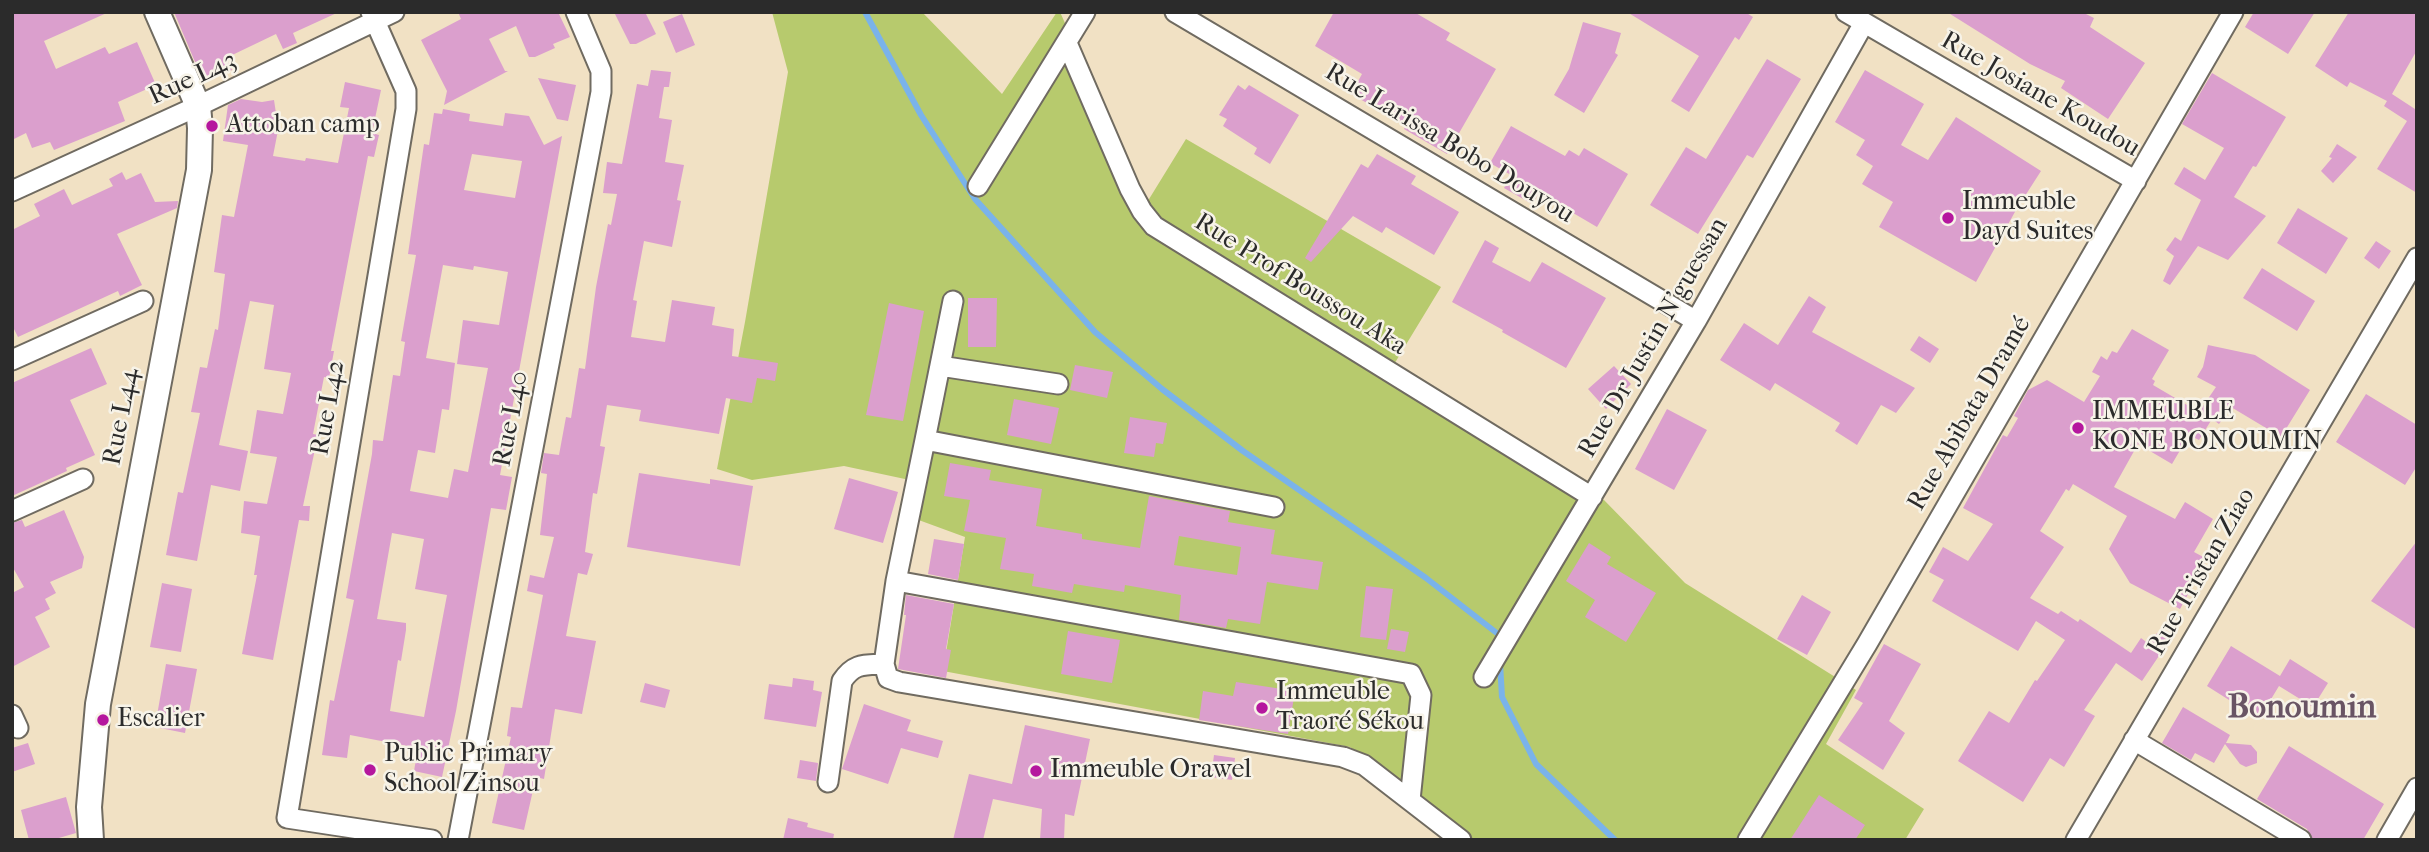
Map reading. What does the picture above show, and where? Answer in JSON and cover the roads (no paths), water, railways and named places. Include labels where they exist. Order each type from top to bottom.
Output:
[{"type":"street","name":"Rue L44","points":[[90,840],[89,807],[98,704],[199,170],[198,106],[157,12]]},
{"type":"street","name":"Rue L43","points":[[12,191],[198,106],[373,17],[394,12]]},
{"type":"street","name":"Rue L40","points":[[458,840],[601,92],[601,71],[576,12]]},
{"type":"street","points":[[978,186],[1085,12]]},
{"type":"street","name":"Rue Larissa Bobo Douyou","points":[[1175,12],[1696,321]]},
{"type":"street","name":"Rue Josiane Koudou","points":[[1846,12],[2136,181]]},
{"type":"street","name":"Rue Abibata Dramé","points":[[1748,840],[1867,644],[2233,12]]},
{"type":"street","name":"Rue L42","points":[[373,17],[406,91],[406,109],[287,818],[432,840]]},
{"type":"street","name":"Rue Dr Justin N'guessan","points":[[1485,677],[1696,321],[1864,23]]},
{"type":"street","name":"Rue Prof Boussou Aka","points":[[1067,43],[1130,189],[1154,226],[1592,497]]},
{"type":"street","name":"Rue Tristan Ziao","points":[[2076,840],[2417,258]]},
{"type":"street","points":[[953,301],[896,581],[884,664],[888,678],[1343,757],[1364,765],[1461,840]]},
{"type":"street","points":[[12,360],[143,302]]},
{"type":"street","points":[[940,366],[1058,384]]},
{"type":"street","points":[[925,440],[1274,506]]},
{"type":"street","points":[[12,511],[83,479]]},
{"type":"street","points":[[896,581],[1411,674],[1421,695],[1410,800]]},
{"type":"street","points":[[828,782],[842,681],[850,669],[884,664]]},
{"type":"street","points":[[2134,740],[2301,840]]},
{"type":"street","points":[[2386,840],[2417,788]]},
{"type":"waterway","points":[[865,12],[921,115],[975,199],[1095,332],[1162,389],[1243,451],[1426,578],[1498,634],[1499,642]]},
{"type":"waterway","points":[[1500,663],[1502,697],[1536,764],[1615,840]]},
{"type":"place","name":"Attoban camp","points":[[212,126]]},
{"type":"place","name":"Immeuble Dayd Suites","points":[[1948,218]]},
{"type":"place","name":"IMMEUBLE KONE BONOUMIN","points":[[2078,428]]},
{"type":"place","name":"Immeuble Traoré Sékou","points":[[1262,708]]},
{"type":"place","name":"Escalier","points":[[103,720]]},
{"type":"place","name":"Public Primary School Zinsou","points":[[370,770]]},
{"type":"place","name":"Immeuble Orawel","points":[[1036,771]]},
{"type":"district","name":"Bonoumin","points":[[2302,709]]}]
